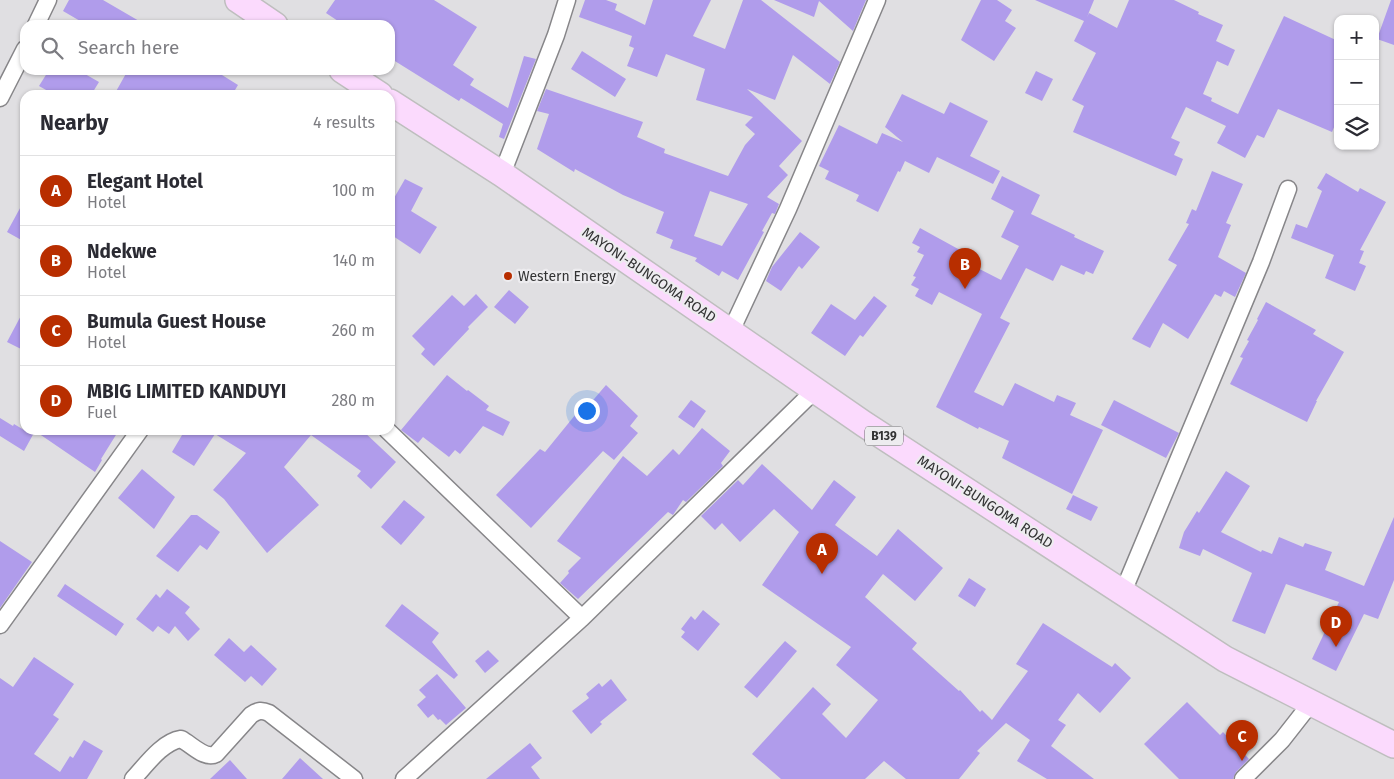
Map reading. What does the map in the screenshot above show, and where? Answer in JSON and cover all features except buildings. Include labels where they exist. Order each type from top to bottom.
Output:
[{"type":"main road","points":[[238,0],[268,20]]},
{"type":"main road","name":"MAYONI-BUNGOMA ROAD","points":[[350,75],[372,90]]},
{"type":"main road","name":"MAYONI-BUNGOMA ROAD","points":[[395,105],[502,174],[815,390],[1225,659],[1394,745]]},
{"type":"street","points":[[38,20],[48,0]]},
{"type":"street","points":[[502,174],[556,35],[567,0]]},
{"type":"street","points":[[731,331],[788,209],[877,0]]},
{"type":"street","points":[[0,98],[5,76],[20,56]]},
{"type":"street","points":[[1123,592],[1261,262],[1288,189]]},
{"type":"street","points":[[404,779],[582,618],[815,390]]},
{"type":"street","points":[[0,625],[136,435]]},
{"type":"street","points":[[392,435],[582,618]]},
{"type":"street","points":[[1243,779],[1282,740],[1311,703]]},
{"type":"street","points":[[133,779],[164,746],[173,740],[180,739],[206,756],[216,754],[251,715],[256,711],[262,710],[270,713],[354,779]]},
{"type":"place","name":"Western Energy","points":[[508,276]]},
{"type":"place","name":"Ndekwe","points":[[965,289]]},
{"type":"place","name":"Elegant Hotel","points":[[822,574]]},
{"type":"place","name":"MBIG LIMITED KANDUYI","points":[[1336,647]]},
{"type":"place","name":"Bumula Guest House","points":[[1242,761]]}]
